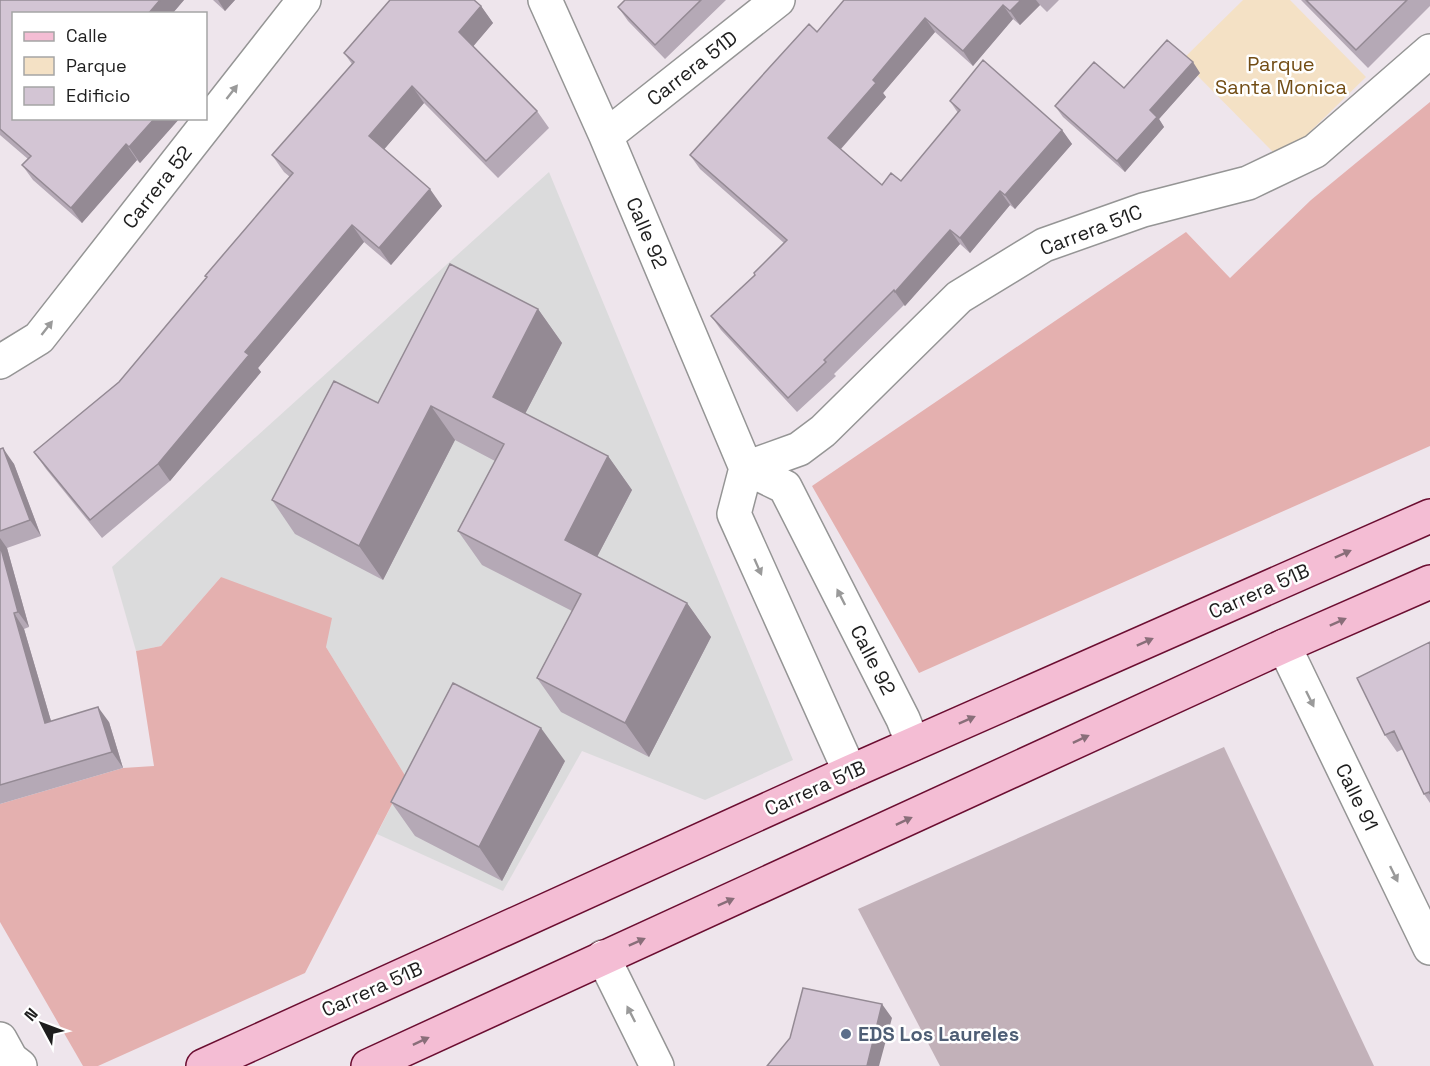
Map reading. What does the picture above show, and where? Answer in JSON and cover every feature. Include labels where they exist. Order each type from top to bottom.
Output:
[{"type":"main road","name":"Carrera 51B","points":[[203,1066],[850,772],[1430,516]]},
{"type":"main road","points":[[368,1066],[1284,646],[1430,582]]},
{"type":"street","name":"Carrera 52","points":[[0,362],[39,338],[304,0]]},
{"type":"street","name":"Calle 92","points":[[545,0],[606,136],[746,468],[785,487],[914,744]]},
{"type":"street","name":"Carrera 51D","points":[[606,136],[778,0]]},
{"type":"street","name":"Carrera 51C","points":[[746,468],[799,449],[823,431],[959,297],[1025,256],[1044,245],[1143,210],[1248,183],[1315,151],[1430,51]]},
{"type":"street","points":[[746,468],[734,514],[850,772]]},
{"type":"street","name":"Calle 91","points":[[1284,646],[1430,948]]},
{"type":"street","points":[[603,957],[657,1066]]},
{"type":"street","points":[[0,1039],[11,1059],[20,1066]]},
{"type":"shaded area","points":[[1430,102],[1430,446],[919,673],[812,486],[1186,232],[1230,278],[1311,200]]},
{"type":"shaded area","points":[[549,172],[793,760],[705,800],[582,751],[503,891],[377,834],[406,777],[326,647],[221,577],[161,646],[136,651],[112,567]]},
{"type":"shaded area","points":[[221,577],[332,618],[326,647],[406,777],[305,973],[98,1066],[83,1066],[0,922],[0,804],[123,768],[154,766],[136,651],[161,646]]},
{"type":"shaded area","points":[[1224,747],[1374,1066],[940,1066],[858,909]]},
{"type":"green space","name":"Parque Santa Monica","points":[[1243,0],[1290,0],[1366,77],[1281,160],[1182,60]]},
{"type":"building","points":[[0,0],[160,0],[150,12],[12,12],[12,120],[153,120],[129,147],[126,144],[71,208],[22,165],[31,156],[0,129]]},
{"type":"building","points":[[390,0],[474,0],[481,6],[459,32],[537,111],[486,161],[412,86],[369,136],[430,189],[379,248],[352,225],[245,352],[249,355],[158,464],[90,520],[34,452],[119,382],[293,173],[272,155],[354,62],[344,53]]},
{"type":"building","points":[[625,0],[701,0],[655,45],[618,7]]},
{"type":"building","points":[[844,0],[1021,0],[1010,11],[1003,5],[963,51],[925,18],[873,80],[876,83],[828,138],[882,185],[891,173],[901,181],[960,110],[950,101],[983,60],[1062,130],[1005,195],[1000,191],[960,238],[950,230],[895,292],[894,290],[824,360],[826,362],[788,398],[711,316],[755,275],[754,273],[787,240],[690,155],[809,24],[817,32]]},
{"type":"building","points":[[1306,0],[1407,0],[1356,50]]},
{"type":"building","points":[[1167,40],[1193,62],[1150,110],[1157,117],[1117,161],[1055,106],[1094,62],[1124,88]]},
{"type":"building","points":[[450,264],[538,309],[493,397],[608,456],[565,540],[687,603],[625,723],[537,678],[581,594],[458,531],[504,444],[431,406],[359,546],[272,500],[334,381],[378,403]]},
{"type":"building","points":[[3,448],[30,520],[0,531],[0,449]]},
{"type":"building","points":[[0,545],[18,612],[14,613],[45,723],[98,707],[112,752],[0,785]]},
{"type":"building","points":[[1430,642],[1430,794],[1429,792],[1424,794],[1394,731],[1385,735],[1357,678]]},
{"type":"building","points":[[453,683],[541,728],[479,847],[391,802]]},
{"type":"building","name":"EDS Los Laureles","points":[[803,988],[882,1004],[867,1066],[767,1066],[790,1038]]},
{"type":"place","name":"EDS Los Laureles","points":[[846,1034]]}]
